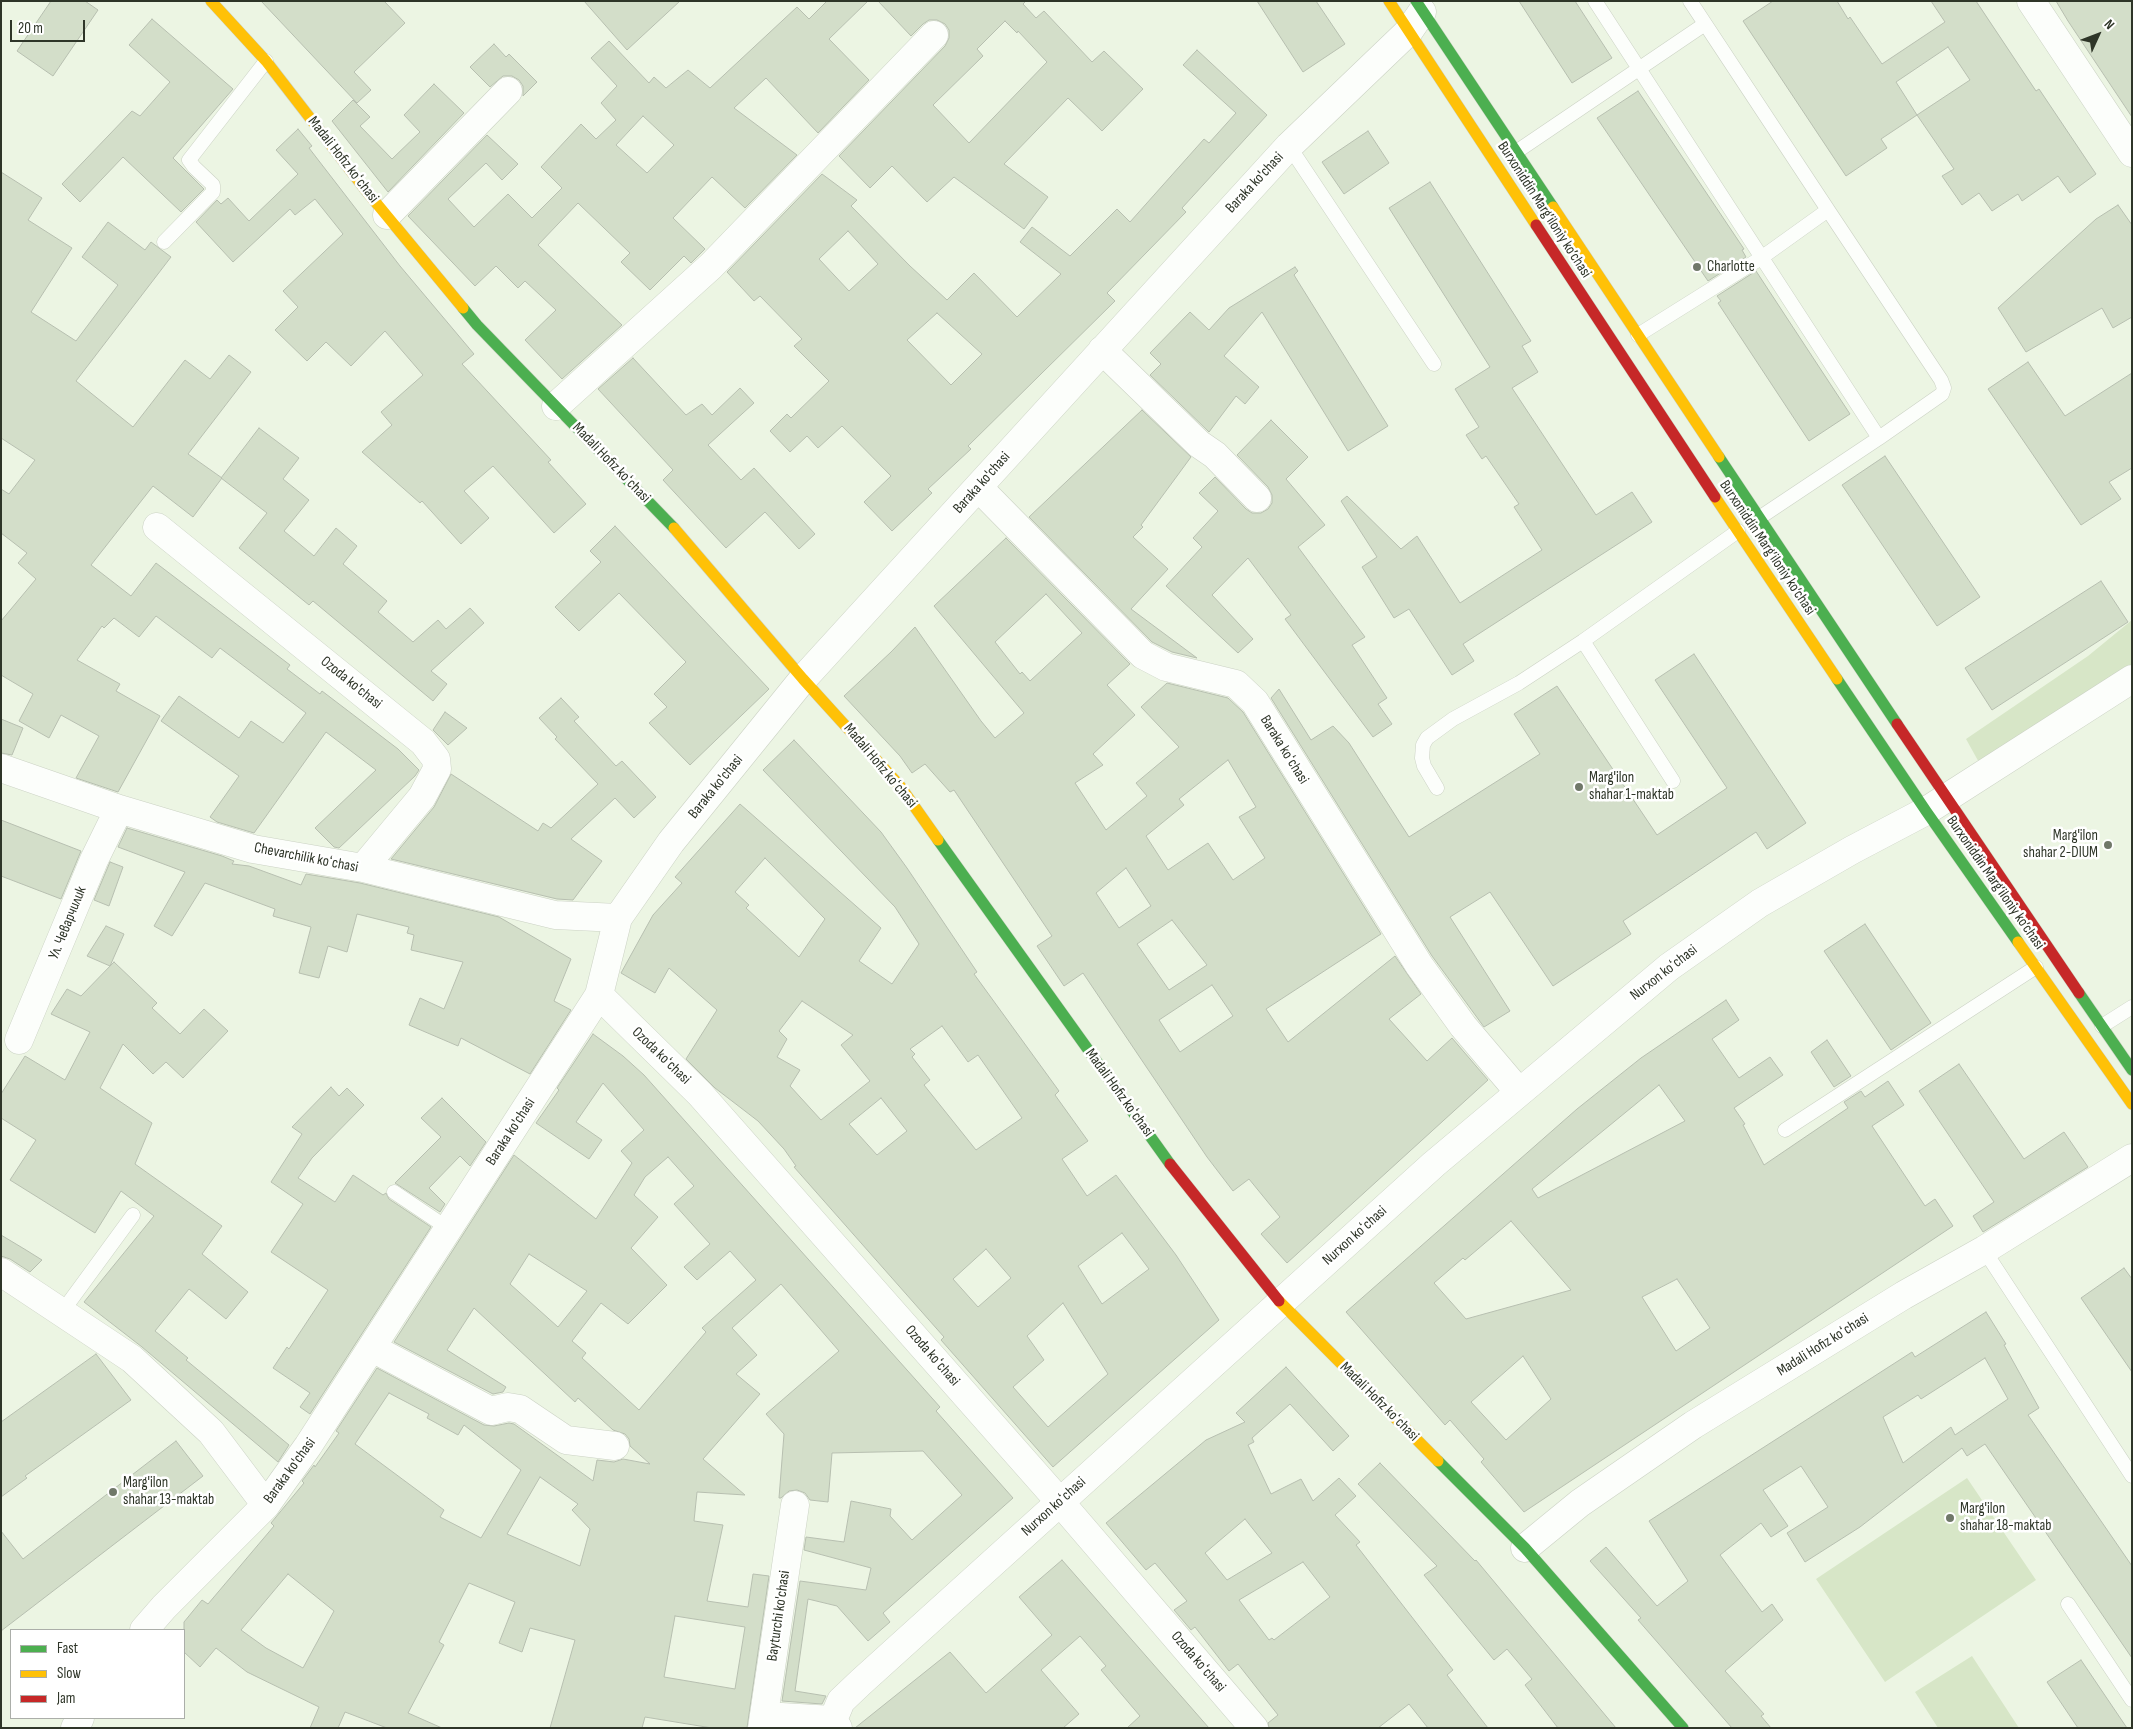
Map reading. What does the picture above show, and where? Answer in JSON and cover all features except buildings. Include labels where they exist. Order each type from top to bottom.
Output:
[{"type":"main road","name":"Madali Hofiz koʻchasi","points":[[211,1],[266,61],[387,215],[477,325],[677,531],[804,680],[900,786],[1170,1165],[1281,1303],[1525,1548],[1683,1728]]},
{"type":"main road","name":"Burxoniddin Marg’iloniy ko’chasi","points":[[1389,1],[1419,11],[1516,152],[1759,518],[2036,967],[2132,1104]]},
{"type":"main road","name":"Burxoniddin Marg’iloniy ko’chasi","points":[[1419,11],[1738,531],[1936,805],[2102,1026],[2132,1070]]},
{"type":"street","points":[[2031,1],[2132,153]]},
{"type":"street","name":"Baraka ko'chasi","points":[[145,1629],[164,1607],[266,1505],[308,1446],[599,995],[618,918],[671,842],[804,680],[1289,146],[1419,11]]},
{"type":"street","points":[[556,406],[711,266],[934,35]]},
{"type":"street","points":[[387,215],[508,91]]},
{"type":"street","points":[[1102,350],[1199,444],[1215,455],[1258,498]]},
{"type":"street","name":"Baraka koʻchasi","points":[[978,487],[1143,655],[1166,667],[1236,684],[1255,702],[1419,965],[1463,1026],[1519,1092]]},
{"type":"street","name":"Ozoda ko'chasi","points":[[157,527],[424,742],[436,759],[437,768],[422,797],[363,868]]},
{"type":"street","name":"Nurxon koʻchasi","points":[[836,1724],[841,1701],[861,1682],[1434,1164],[1669,967],[1760,903],[1852,850],[1936,805],[2132,679]]},
{"type":"street","name":"Chevarchilik koʻchasi","points":[[1,768],[119,809],[253,849],[363,868],[555,915],[618,918]]},
{"type":"street","name":"Ул. Чеварчилик","points":[[19,1040],[94,860],[119,809]]},
{"type":"street","name":"Ozoda koʻchasi","points":[[599,995],[700,1094],[1060,1502],[1254,1728]]},
{"type":"street","name":"Madali Hofiz koʻchasi","points":[[1525,1548],[1580,1503],[1693,1426],[1904,1294],[1984,1250],[2132,1158]]},
{"type":"street","points":[[1,1272],[132,1360],[211,1432],[266,1505]]},
{"type":"street","points":[[372,1348],[491,1411],[508,1407],[520,1409],[566,1440],[615,1446]]},
{"type":"street","name":"Bayturchi ko'chasi","points":[[763,1722],[795,1505]]},
{"type":"street","points":[[763,1722],[836,1724]]},
{"type":"lane","points":[[1595,1],[1879,438]]},
{"type":"lane","points":[[1690,1],[1941,380],[1944,388],[1942,394],[1759,518]]},
{"type":"lane","points":[[1516,152],[1705,24]]},
{"type":"lane","points":[[164,242],[213,192],[213,185],[189,160],[266,61]]},
{"type":"lane","points":[[1289,146],[1434,364]]},
{"type":"lane","points":[[1638,335],[1762,258],[1828,210]]},
{"type":"lane","points":[[1437,788],[1424,766],[1422,758],[1427,738],[1452,720],[1519,683],[1738,531]]},
{"type":"lane","points":[[1583,640],[1673,781]]},
{"type":"lane","points":[[1785,1130],[2036,967]]},
{"type":"lane","points":[[2102,1026],[2132,1007]]},
{"type":"lane","points":[[394,1192],[449,1230]]},
{"type":"lane","points":[[62,1312],[133,1215]]},
{"type":"lane","points":[[1984,1250],[2132,1476]]},
{"type":"lane","points":[[2068,1604],[2132,1700]]},
{"type":"green space","points":[[2132,620],[2132,666],[1981,766],[1966,739],[2088,656]]},
{"type":"green space","points":[[1967,1478],[2036,1580],[1885,1682],[1816,1579]]},
{"type":"green space","points":[[1972,1656],[2019,1728],[1938,1728],[1915,1692]]},
{"type":"traffic: fast","points":[[1416,1],[1553,207]]},
{"type":"traffic: fast","points":[[463,308],[477,325],[674,528]]},
{"type":"traffic: fast","points":[[1719,457],[1897,724]]},
{"type":"traffic: fast","points":[[1837,679],[1926,811],[2018,942]]},
{"type":"traffic: fast","points":[[938,840],[1170,1164]]},
{"type":"traffic: fast","points":[[2079,993],[2132,1070]]},
{"type":"traffic: fast","points":[[1438,1461],[1525,1548],[1683,1728]]},
{"type":"traffic: slow","points":[[211,1],[266,61],[368,193],[463,308]]},
{"type":"traffic: slow","points":[[1389,1],[1536,225]]},
{"type":"traffic: slow","points":[[1553,207],[1719,457]]},
{"type":"traffic: slow","points":[[1715,497],[1837,679]]},
{"type":"traffic: slow","points":[[674,528],[803,679],[900,786],[938,840]]},
{"type":"traffic: slow","points":[[2018,942],[2132,1104]]},
{"type":"traffic: slow","points":[[1279,1301],[1438,1461]]},
{"type":"traffic: jam","points":[[1536,225],[1715,497]]},
{"type":"traffic: jam","points":[[1897,724],[2079,993]]},
{"type":"traffic: jam","points":[[1170,1164],[1279,1301]]},
{"type":"place","name":"Charlotte","points":[[1697,267]]},
{"type":"place","name":"Marg'ilon shahar 1-maktab","points":[[1579,787]]},
{"type":"place","name":"Marg'ilon shahar 2-DIUM","points":[[2108,845]]},
{"type":"place","name":"Marg'ilon shahar 13-maktab","points":[[113,1492]]},
{"type":"place","name":"Marg'ilon shahar 18-maktab","points":[[1950,1518]]}]
